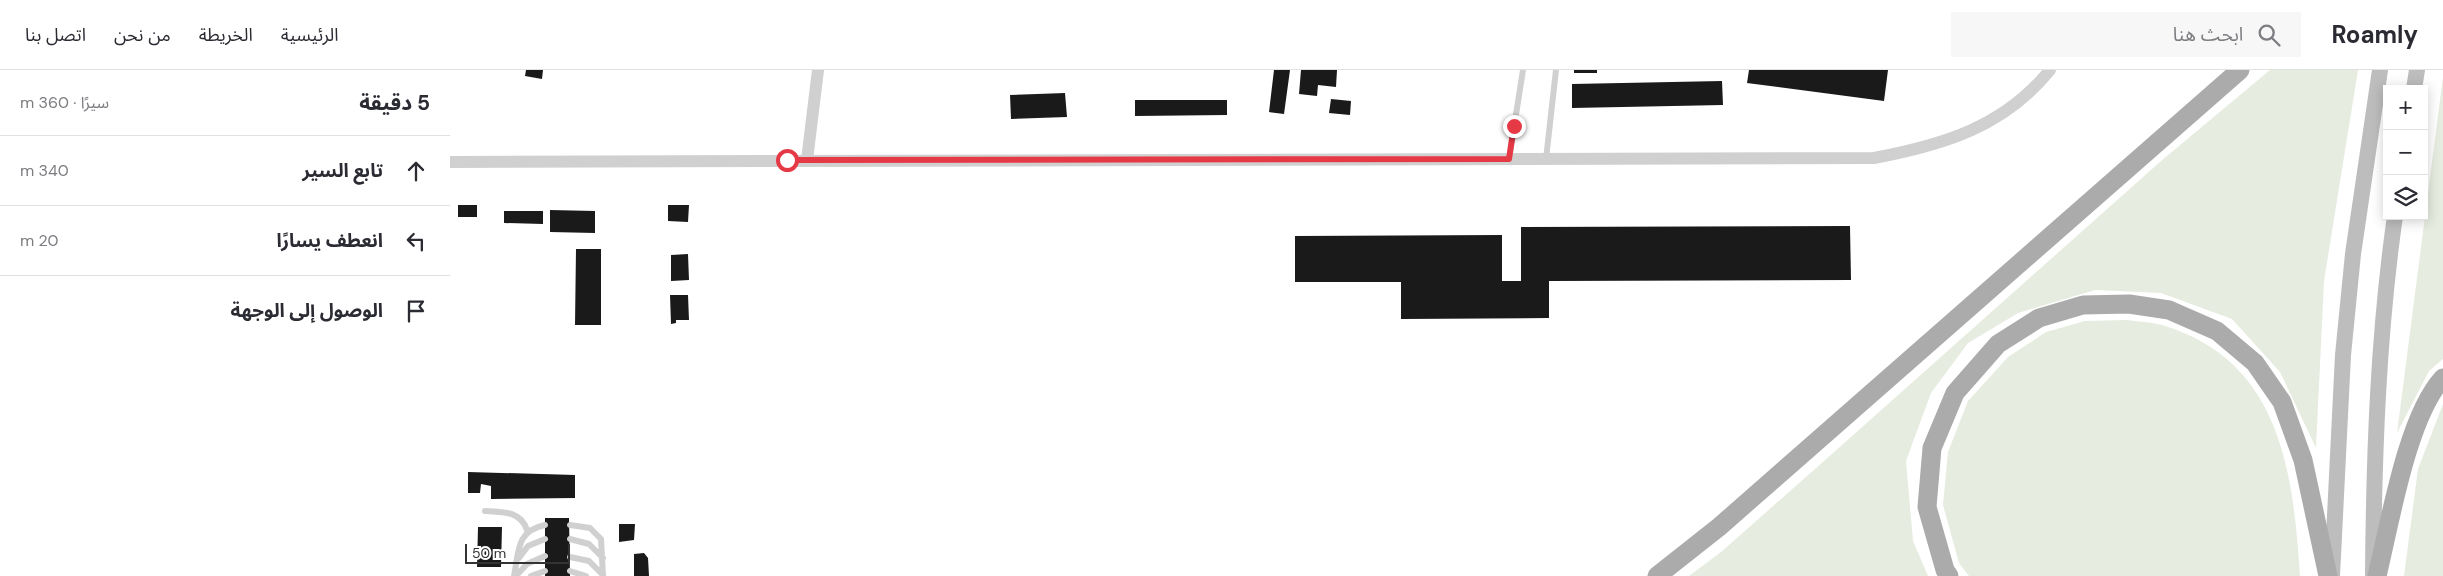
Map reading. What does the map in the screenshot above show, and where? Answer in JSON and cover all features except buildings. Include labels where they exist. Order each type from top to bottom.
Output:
[{"type":"main road","points":[[1657,576],[1719,527],[2240,70]]},
{"type":"main road","points":[[1949,576],[1945,570],[1927,507],[1932,448],[1955,393],[1998,344],[2039,318],[2083,305],[2120,304],[2169,310],[2218,331],[2255,363],[2282,402],[2303,460],[2328,576]]},
{"type":"main road","points":[[2377,576],[2404,465],[2414,433],[2433,389],[2443,378]]},
{"type":"street","points":[[807,160],[818,70]]},
{"type":"street","points":[[450,162],[1874,158],[1918,150],[1962,136],[2006,111],[2040,83],[2050,70]]},
{"type":"street","points":[[2332,576],[2342,355],[2353,254],[2380,70]]},
{"type":"street","points":[[2415,85],[2417,70]]},
{"type":"street","points":[[2372,576],[2375,435],[2390,249],[2394,220]]},
{"type":"lane","points":[[1509,159],[1524,70]]},
{"type":"lane","points":[[1546,159],[1556,70]]},
{"type":"lane","points":[[485,510],[515,514],[523,521],[527,530]]},
{"type":"lane","points":[[515,576],[522,538],[527,530],[545,525]]},
{"type":"lane","points":[[570,525],[590,528],[597,532],[603,546],[603,576]]},
{"type":"lane","points":[[518,559],[528,546],[545,539]]},
{"type":"lane","points":[[570,539],[589,544],[598,551],[603,560]]},
{"type":"lane","points":[[515,576],[527,564],[545,556]]},
{"type":"lane","points":[[570,557],[589,561],[603,576]]},
{"type":"lane","points":[[531,576],[545,571]]},
{"type":"lane","points":[[570,571],[586,576]]},
{"type":"shaded area","points":[[2270,70],[2358,70],[2324,281],[2316,448],[2280,372],[2232,319],[2161,293],[2095,290],[2018,313],[1968,343],[1931,393],[1906,461],[1913,541],[1928,576],[1689,576],[1721,552],[2161,161]]},
{"type":"shaded area","points":[[2443,77],[2443,359],[2429,371],[2397,433],[2425,220],[2428,220],[2428,193]]},
{"type":"shaded area","points":[[2128,320],[2165,326],[2204,343],[2234,366],[2257,394],[2273,426],[2285,461],[2292,498],[2300,576],[1969,576],[1959,563],[1943,505],[1948,452],[1968,401],[2008,357],[2046,332],[2085,321]]},
{"type":"shaded area","points":[[2443,404],[2443,576],[2404,576],[2418,469]]},
{"type":"route","points":[[787,160],[1509,159],[1514,126]]}]
